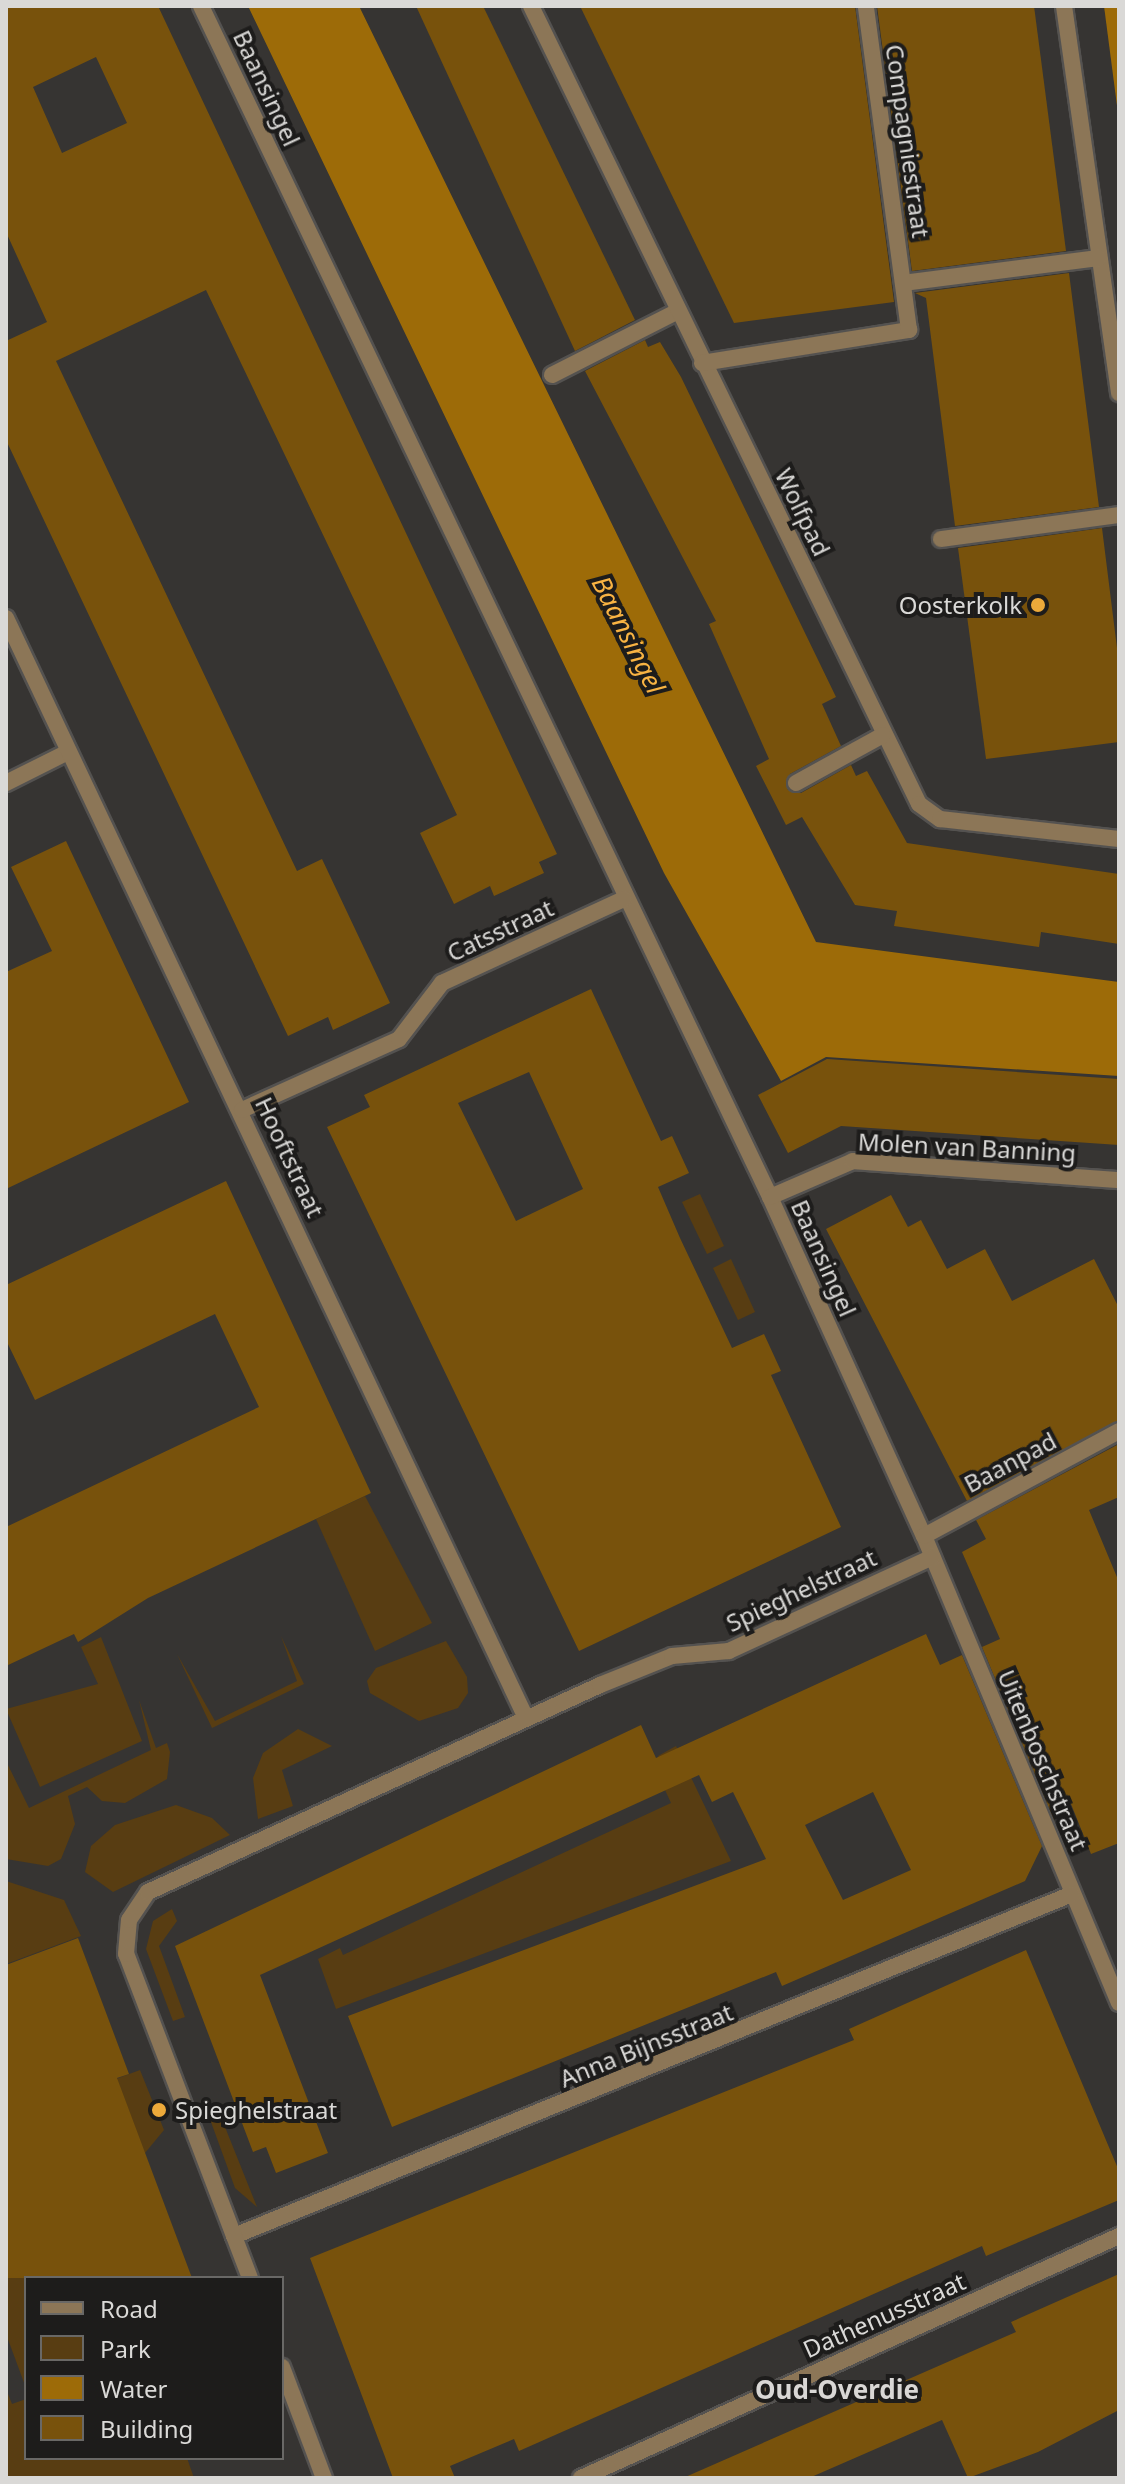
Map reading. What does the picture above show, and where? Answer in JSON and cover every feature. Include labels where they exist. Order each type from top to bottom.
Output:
[{"type":"street","name":"Baansingel","points":[[201,6],[624,899],[770,1197],[924,1536]]},
{"type":"street","name":"Wolfpad","points":[[531,6],[676,312],[914,795],[933,816],[1119,839]]},
{"type":"street","name":"Compagniestraat","points":[[702,363],[909,330],[866,6]]},
{"type":"street","points":[[1064,6],[1119,393]]},
{"type":"street","points":[[903,283],[1098,258]]},
{"type":"street","points":[[552,375],[676,312]]},
{"type":"street","points":[[941,539],[1119,515]]},
{"type":"street","name":"Hooftstraat","points":[[6,618],[242,1110],[526,1718]]},
{"type":"street","points":[[796,783],[883,735]]},
{"type":"street","points":[[6,783],[68,752]]},
{"type":"street","name":"Catsstraat","points":[[242,1110],[399,1039],[442,983],[624,899]]},
{"type":"street","name":"Molen van Banning","points":[[770,1197],[853,1161],[1119,1180]]},
{"type":"street","name":"Baanpad","points":[[924,1536],[1119,1431]]},
{"type":"street","name":"Uitenboschstraat","points":[[924,1536],[1119,2003]]},
{"type":"street","name":"Spieghelstraat","points":[[234,2236],[126,1954],[129,1920],[148,1892],[526,1718],[672,1656],[729,1651],[932,1557]]},
{"type":"street","name":"Anna Bijnsstraat","points":[[234,2236],[909,1966],[1072,1894]]},
{"type":"street","points":[[234,2236],[249,2276]]},
{"type":"street","name":"Dathenusstraat","points":[[581,2478],[1119,2236]]},
{"type":"street","points":[[284,2372],[324,2478]]},
{"type":"green space","points":[[700,1194],[724,1246],[707,1254],[682,1202]]},
{"type":"green space","points":[[731,1259],[755,1312],[738,1320],[713,1268]]},
{"type":"green space","points":[[365,1496],[432,1623],[375,1651],[316,1519]]},
{"type":"green space","points":[[281,1636],[304,1684],[212,1728],[177,1654],[215,1721],[297,1681]]},
{"type":"green space","points":[[101,1637],[142,1741],[40,1787],[6,1709],[98,1684],[81,1647]]},
{"type":"green space","points":[[446,1641],[467,1677],[468,1693],[458,1708],[419,1721],[370,1693],[367,1681],[376,1668]]},
{"type":"green space","points":[[139,1700],[156,1748],[167,1743],[170,1752],[167,1779],[125,1803],[102,1801],[87,1787],[68,1796],[75,1824],[61,1859],[48,1866],[6,1859],[6,1761],[29,1808],[151,1750]]},
{"type":"green space","points":[[298,1729],[332,1746],[282,1770],[293,1806],[258,1819],[253,1778],[263,1753]]},
{"type":"green space","points":[[676,1746],[731,1861],[336,2009],[318,1959],[340,1948],[343,1955],[671,1803],[665,1790],[673,1786],[658,1756]]},
{"type":"green space","points":[[176,1805],[212,1818],[230,1835],[113,1892],[85,1872],[91,1846],[115,1825]]},
{"type":"green space","points":[[6,1881],[64,1900],[81,1936],[6,1964]]},
{"type":"green space","points":[[172,1909],[177,1921],[159,1946],[185,2017],[173,2021],[146,1949],[153,1921]]},
{"type":"green space","points":[[140,2070],[164,2130],[145,2153],[124,2161],[6,2120]]},
{"type":"green space","points":[[217,2107],[257,2207],[235,2188],[207,2111]]},
{"type":"green space","points":[[148,2225],[31,2276],[24,2276],[24,2383],[6,2334],[6,2278]]},
{"type":"green space","points":[[6,2389],[12,2404],[24,2400],[24,2460],[188,2460],[194,2478],[6,2478]]},
{"type":"water","points":[[248,6],[359,6],[816,942],[1119,982],[1119,1076],[826,1057],[781,1081],[664,873]]},
{"type":"water","points":[[1104,6],[1119,6],[1119,121]]},
{"type":"building","points":[[6,6],[158,6],[557,854],[539,862],[544,873],[494,896],[490,886],[454,904],[420,833],[457,815],[206,290],[56,361],[297,871],[322,859],[390,1003],[333,1030],[328,1017],[288,1036],[6,440],[6,341],[47,322],[6,232]],"holes":[[[96,57],[127,123],[62,153],[33,87]]]},
{"type":"building","points":[[416,6],[483,6],[635,320],[575,351]]},
{"type":"building","points":[[580,6],[855,6],[894,302],[734,323]]},
{"type":"building","points":[[877,6],[1034,6],[1066,251],[912,271]]},
{"type":"building","points":[[1069,273],[1099,507],[955,526],[926,298],[915,293]]},
{"type":"building","points":[[645,340],[648,347],[660,342],[681,377],[836,697],[822,704],[841,746],[790,774],[787,789],[801,793],[851,765],[856,776],[867,771],[907,843],[1119,874],[1119,944],[1041,932],[1039,947],[894,926],[897,911],[855,905],[802,817],[786,825],[756,766],[769,759],[709,624],[716,621],[585,371]]},
{"type":"building","name":"Oosterkolk","points":[[1102,528],[1119,664],[1119,742],[986,759],[958,548]]},
{"type":"building","points":[[66,841],[189,1102],[6,1189],[6,972],[52,951],[11,867]]},
{"type":"building","points":[[591,989],[661,1141],[672,1136],[689,1173],[658,1187],[680,1238],[732,1348],[764,1334],[781,1371],[771,1375],[841,1527],[579,1651],[327,1127],[370,1107],[364,1095]],"holes":[[[529,1072],[583,1189],[516,1221],[458,1103]]]},
{"type":"building","points":[[827,1059],[1119,1079],[1119,1145],[841,1126],[788,1153],[758,1095]]},
{"type":"building","points":[[226,1181],[371,1493],[148,1598],[78,1642],[74,1634],[6,1666],[6,1527],[259,1407],[215,1314],[35,1400],[6,1340],[6,1285]]},
{"type":"building","points":[[891,1195],[908,1227],[921,1220],[947,1269],[985,1249],[1012,1301],[1094,1259],[1119,1308],[1119,1420],[967,1501],[826,1229]]},
{"type":"building","points":[[1119,1444],[1119,1497],[1089,1510],[1119,1582],[1119,1843],[1091,1854],[1067,1794],[1054,1820],[982,1647],[1000,1639],[962,1552],[986,1539],[976,1520]]},
{"type":"building","points":[[926,1634],[940,1665],[962,1655],[1042,1846],[1025,1881],[782,1986],[776,1972],[392,2127],[348,2016],[766,1859],[733,1792],[712,1802],[699,1775],[260,1975],[328,2153],[276,2173],[266,2147],[253,2152],[175,1946],[641,1725],[656,1758]],"holes":[[[873,1792],[911,1870],[843,1900],[805,1825]]]},
{"type":"building","points":[[78,1938],[129,2074],[117,2078],[191,2276],[6,2278],[6,1965]]},
{"type":"building","points":[[1026,1950],[1119,2171],[1119,2200],[986,2256],[982,2246],[519,2451],[514,2439],[450,2466],[455,2478],[393,2478],[310,2258],[854,2040],[849,2029]]},
{"type":"building","points":[[1119,2274],[1119,2410],[1038,2452],[968,2478],[942,2420],[809,2478],[683,2478],[1016,2332],[1011,2322]]},
{"type":"place","name":"Oosterkolk","points":[[1038,605]]},
{"type":"place","name":"Spieghelstraat","points":[[159,2110]]},
{"type":"district","name":"Oud-Overdie","points":[[837,2390]]}]
